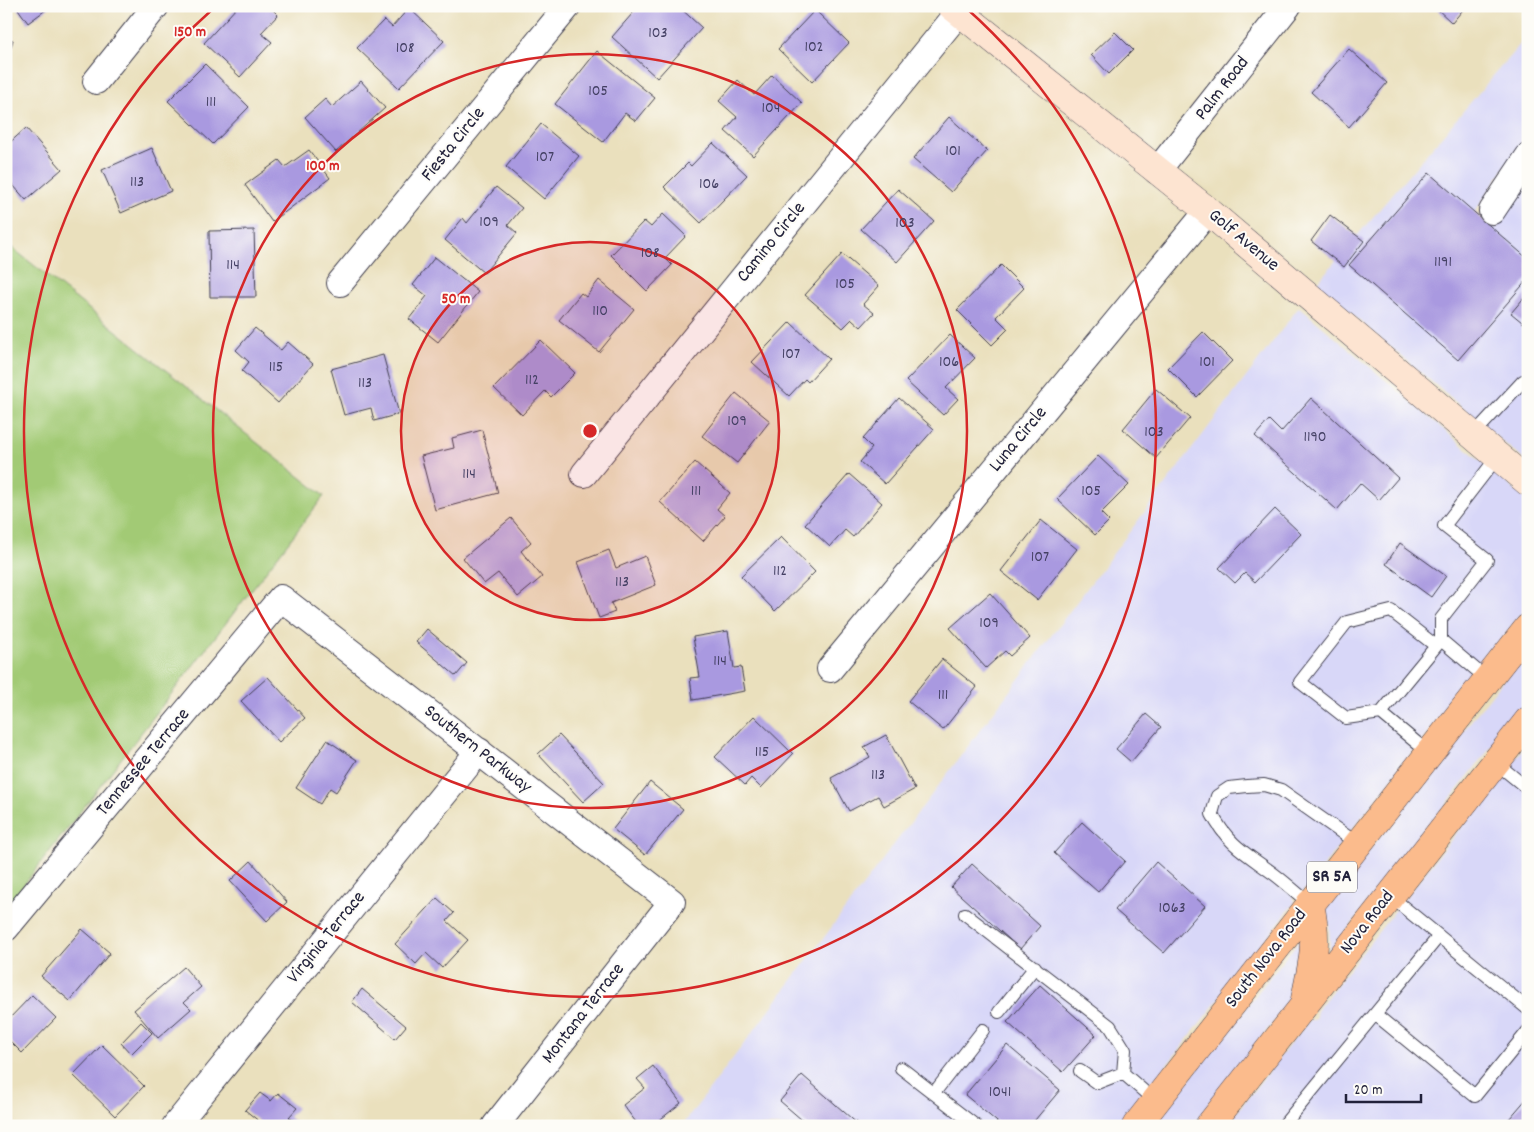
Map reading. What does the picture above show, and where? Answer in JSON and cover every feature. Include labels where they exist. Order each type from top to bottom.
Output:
[{"type":"main road","name":"South Nova Road","points":[[1136,1126],[1528,628]]},
{"type":"main road","name":"Nova Road","points":[[1215,1124],[1304,1006],[1528,721]]},
{"type":"main road","points":[[1304,1006],[1315,954],[1315,927],[1310,904]]},
{"type":"street","points":[[96,81],[156,6]]},
{"type":"street","name":"Fiesta Circle","points":[[340,283],[568,6]]},
{"type":"street","name":"Palm Road","points":[[1157,171],[1288,6]]},
{"type":"street","name":"Golf Avenue","points":[[956,9],[1208,211],[1528,482]]},
{"type":"street","name":"Camino Circle","points":[[584,474],[956,9]]},
{"type":"street","points":[[1492,211],[1528,157]]},
{"type":"street","name":"Luna Circle","points":[[830,669],[1208,211]]},
{"type":"street","name":"Southern Parkway","points":[[281,598],[672,902]]},
{"type":"street","name":"Tennessee Terrace","points":[[6,928],[281,598]]},
{"type":"street","name":"Virginia Terrace","points":[[174,1126],[479,751]]},
{"type":"street","name":"Montana Terrace","points":[[495,1126],[672,902]]},
{"type":"lane","points":[[1473,435],[1523,381],[1528,385]]},
{"type":"lane","points":[[1487,679],[1438,643],[1392,611],[1347,622],[1300,682],[1346,718],[1380,713],[1438,643],[1441,619],[1487,560],[1444,526],[1498,456]]},
{"type":"lane","points":[[1380,713],[1429,753]]},
{"type":"lane","points":[[1495,762],[1528,789]]},
{"type":"lane","points":[[1310,904],[1275,875],[1241,852],[1222,833],[1212,814],[1217,796],[1229,788],[1246,786],[1264,785],[1281,790],[1358,844]]},
{"type":"lane","points":[[1390,896],[1528,1009]]},
{"type":"lane","points":[[965,914],[1110,1026],[1125,1050],[1123,1073]]},
{"type":"lane","points":[[1283,1126],[1439,936]]},
{"type":"lane","points":[[999,1012],[1035,967]]},
{"type":"lane","points":[[1375,1014],[1475,1096],[1528,1031]]},
{"type":"lane","points":[[934,1093],[983,1030]]},
{"type":"lane","points":[[901,1068],[976,1126]]},
{"type":"lane","points":[[1080,1071],[1098,1083],[1123,1073]]},
{"type":"lane","points":[[1123,1073],[1155,1101]]},
{"type":"shaded area","points":[[1528,35],[1528,133],[1472,216],[1496,228],[1528,181],[1528,463],[1316,284]]},
{"type":"shaded area","points":[[1299,307],[1528,501],[1528,606],[1302,893],[1293,895],[1295,902],[1119,1126],[682,1126]]},
{"type":"shaded area","points":[[1528,649],[1528,700],[1330,952],[1329,925],[1325,906]]},
{"type":"shaded area","points":[[1528,742],[1528,1126],[1226,1126],[1309,1020],[1315,1020],[1317,1010]]},
{"type":"shaded area","points":[[1301,938],[1301,954],[1290,1001],[1192,1126],[1152,1126]]},
{"type":"green space","points":[[6,243],[324,496],[6,908]]},
{"type":"building","points":[[16,6],[51,6],[28,23]]},
{"type":"building","points":[[238,6],[269,6],[278,15],[261,33],[272,42],[240,77],[204,43]]},
{"type":"building","points":[[639,6],[678,6],[702,28],[657,78],[612,37]]},
{"type":"building","points":[[1434,6],[1466,6],[1452,23]]},
{"type":"building","points":[[409,8],[444,41],[399,88],[357,48],[384,20],[392,27]]},
{"type":"building","points":[[815,10],[849,43],[812,82],[778,49]]},
{"type":"building","points":[[1115,32],[1133,50],[1109,74],[1091,55]]},
{"type":"building","points":[[6,38],[13,40],[7,61],[6,61]]},
{"type":"building","points":[[1349,49],[1387,83],[1349,127],[1311,92]]},
{"type":"building","points":[[597,51],[655,98],[636,121],[625,113],[603,142],[555,104]]},
{"type":"building","points":[[205,64],[249,107],[213,144],[168,101]]},
{"type":"building","points":[[772,75],[802,103],[753,156],[725,131],[737,117],[719,101],[738,80],[754,95]]},
{"type":"building","points":[[361,81],[385,108],[336,152],[305,117],[325,99],[332,107]]},
{"type":"building","points":[[949,117],[987,151],[951,192],[913,159]]},
{"type":"building","points":[[541,124],[579,156],[544,199],[506,167]]},
{"type":"building","points":[[26,128],[62,169],[26,200],[6,177],[6,146]]},
{"type":"building","points":[[713,143],[747,175],[701,223],[664,187],[688,163],[691,166]]},
{"type":"building","points":[[152,148],[171,191],[121,213],[102,170]]},
{"type":"building","points":[[309,150],[330,178],[272,222],[245,185],[279,160],[285,167]]},
{"type":"building","points":[[1429,173],[1528,259],[1528,279],[1458,360],[1349,265]]},
{"type":"building","points":[[496,187],[522,208],[508,225],[517,233],[484,273],[445,240],[463,218],[467,223]]},
{"type":"building","points":[[898,189],[934,221],[897,262],[861,229]]},
{"type":"building","points":[[663,214],[686,236],[665,258],[672,265],[647,291],[611,255],[644,221],[651,227]]},
{"type":"building","points":[[1330,215],[1364,241],[1344,267],[1311,241]]},
{"type":"building","points":[[254,230],[256,297],[210,297],[209,231]]},
{"type":"building","points":[[842,254],[879,286],[863,304],[874,313],[861,327],[852,319],[843,328],[805,295]]},
{"type":"building","points":[[435,257],[478,292],[438,342],[409,319],[427,296],[413,285]]},
{"type":"building","points":[[1001,265],[1024,288],[996,317],[1008,329],[992,345],[957,310]]},
{"type":"building","points":[[599,280],[634,309],[599,352],[559,320],[581,293],[586,297]]},
{"type":"building","points":[[1528,293],[1528,327],[1511,313]]},
{"type":"building","points":[[790,322],[829,359],[808,382],[805,379],[789,396],[752,362]]},
{"type":"building","points":[[255,328],[281,350],[288,342],[313,364],[278,403],[242,371],[249,362],[236,350]]},
{"type":"building","points":[[1203,332],[1232,361],[1197,397],[1168,368]]},
{"type":"building","points":[[950,335],[975,358],[946,388],[958,399],[943,415],[906,381]]},
{"type":"building","points":[[541,340],[575,373],[551,397],[545,391],[522,415],[494,388]]},
{"type":"building","points":[[383,355],[399,414],[374,421],[371,408],[344,415],[331,369]]},
{"type":"building","points":[[1156,389],[1190,418],[1156,458],[1123,429]]},
{"type":"building","points":[[736,393],[770,421],[737,463],[702,436]]},
{"type":"building","points":[[899,398],[934,429],[885,484],[860,462],[872,448],[863,439]]},
{"type":"building","points":[[1311,398],[1398,478],[1379,500],[1360,483],[1337,510],[1255,436],[1269,420],[1281,432]]},
{"type":"building","points":[[482,430],[498,493],[435,510],[421,456],[454,448],[452,438]]},
{"type":"building","points":[[1098,456],[1129,485],[1101,513],[1109,521],[1095,535],[1057,499]]},
{"type":"building","points":[[695,462],[730,493],[717,509],[725,516],[703,541],[660,502]]},
{"type":"building","points":[[849,474],[882,503],[853,537],[845,530],[830,547],[805,524]]},
{"type":"building","points":[[1275,509],[1301,534],[1255,582],[1245,573],[1235,583],[1219,568]]},
{"type":"building","points":[[511,518],[531,542],[521,551],[542,577],[518,597],[498,573],[484,584],[463,558]]},
{"type":"building","points":[[1041,520],[1077,549],[1037,600],[1001,571]]},
{"type":"building","points":[[781,537],[815,572],[775,611],[741,576]]},
{"type":"building","points":[[1400,543],[1446,576],[1431,597],[1386,564]]},
{"type":"building","points":[[609,550],[616,568],[645,556],[656,585],[611,603],[615,612],[599,618],[578,562]]},
{"type":"building","points":[[990,593],[1030,638],[1010,656],[1005,651],[986,668],[950,628]]},
{"type":"building","points":[[427,629],[467,663],[456,676],[416,642]]},
{"type":"building","points":[[728,631],[734,668],[741,667],[745,691],[693,700],[690,678],[700,677],[693,637]]},
{"type":"building","points":[[942,659],[977,687],[943,730],[908,701]]},
{"type":"building","points":[[268,677],[305,718],[279,742],[241,701]]},
{"type":"building","points":[[1146,714],[1161,727],[1131,762],[1116,749]]},
{"type":"building","points":[[754,716],[793,754],[761,788],[751,778],[745,785],[715,757]]},
{"type":"building","points":[[559,735],[604,783],[583,802],[538,754]]},
{"type":"building","points":[[886,735],[915,789],[884,806],[878,796],[849,811],[831,778],[870,757],[864,747]]},
{"type":"building","points":[[327,740],[357,760],[336,792],[330,788],[320,804],[296,788]]},
{"type":"building","points":[[650,782],[683,809],[645,855],[613,829]]},
{"type":"building","points":[[1082,822],[1125,861],[1098,892],[1054,853]]},
{"type":"building","points":[[251,861],[287,902],[267,921],[230,881]]},
{"type":"building","points":[[1156,862],[1205,906],[1164,953],[1115,910]]},
{"type":"building","points":[[972,864],[1040,926],[1020,949],[951,887]]},
{"type":"building","points":[[437,898],[454,913],[447,921],[468,940],[442,968],[426,953],[416,964],[395,944]]},
{"type":"building","points":[[82,929],[110,953],[70,1001],[41,976]]},
{"type":"building","points":[[184,967],[201,987],[184,1002],[191,1009],[158,1038],[134,1010]]},
{"type":"building","points":[[1040,985],[1096,1035],[1063,1072],[1007,1022]]},
{"type":"building","points":[[362,989],[406,1026],[395,1039],[352,1002]]},
{"type":"building","points":[[32,995],[56,1018],[22,1053],[6,1037],[6,1022]]},
{"type":"building","points":[[141,1022],[152,1033],[131,1054],[121,1043]]},
{"type":"building","points":[[102,1045],[144,1086],[115,1116],[73,1075]]},
{"type":"building","points":[[1007,1045],[1060,1090],[1030,1126],[1002,1126],[965,1095]]},
{"type":"building","points":[[653,1066],[681,1103],[652,1126],[639,1126],[623,1105],[645,1088],[637,1079]]},
{"type":"building","points":[[802,1075],[860,1126],[809,1126],[780,1101]]},
{"type":"building","points":[[260,1093],[271,1101],[278,1093],[297,1108],[289,1117],[300,1126],[265,1126],[245,1110]]},
{"type":"building","points":[[1528,1097],[1528,1126],[1503,1126]]}]
